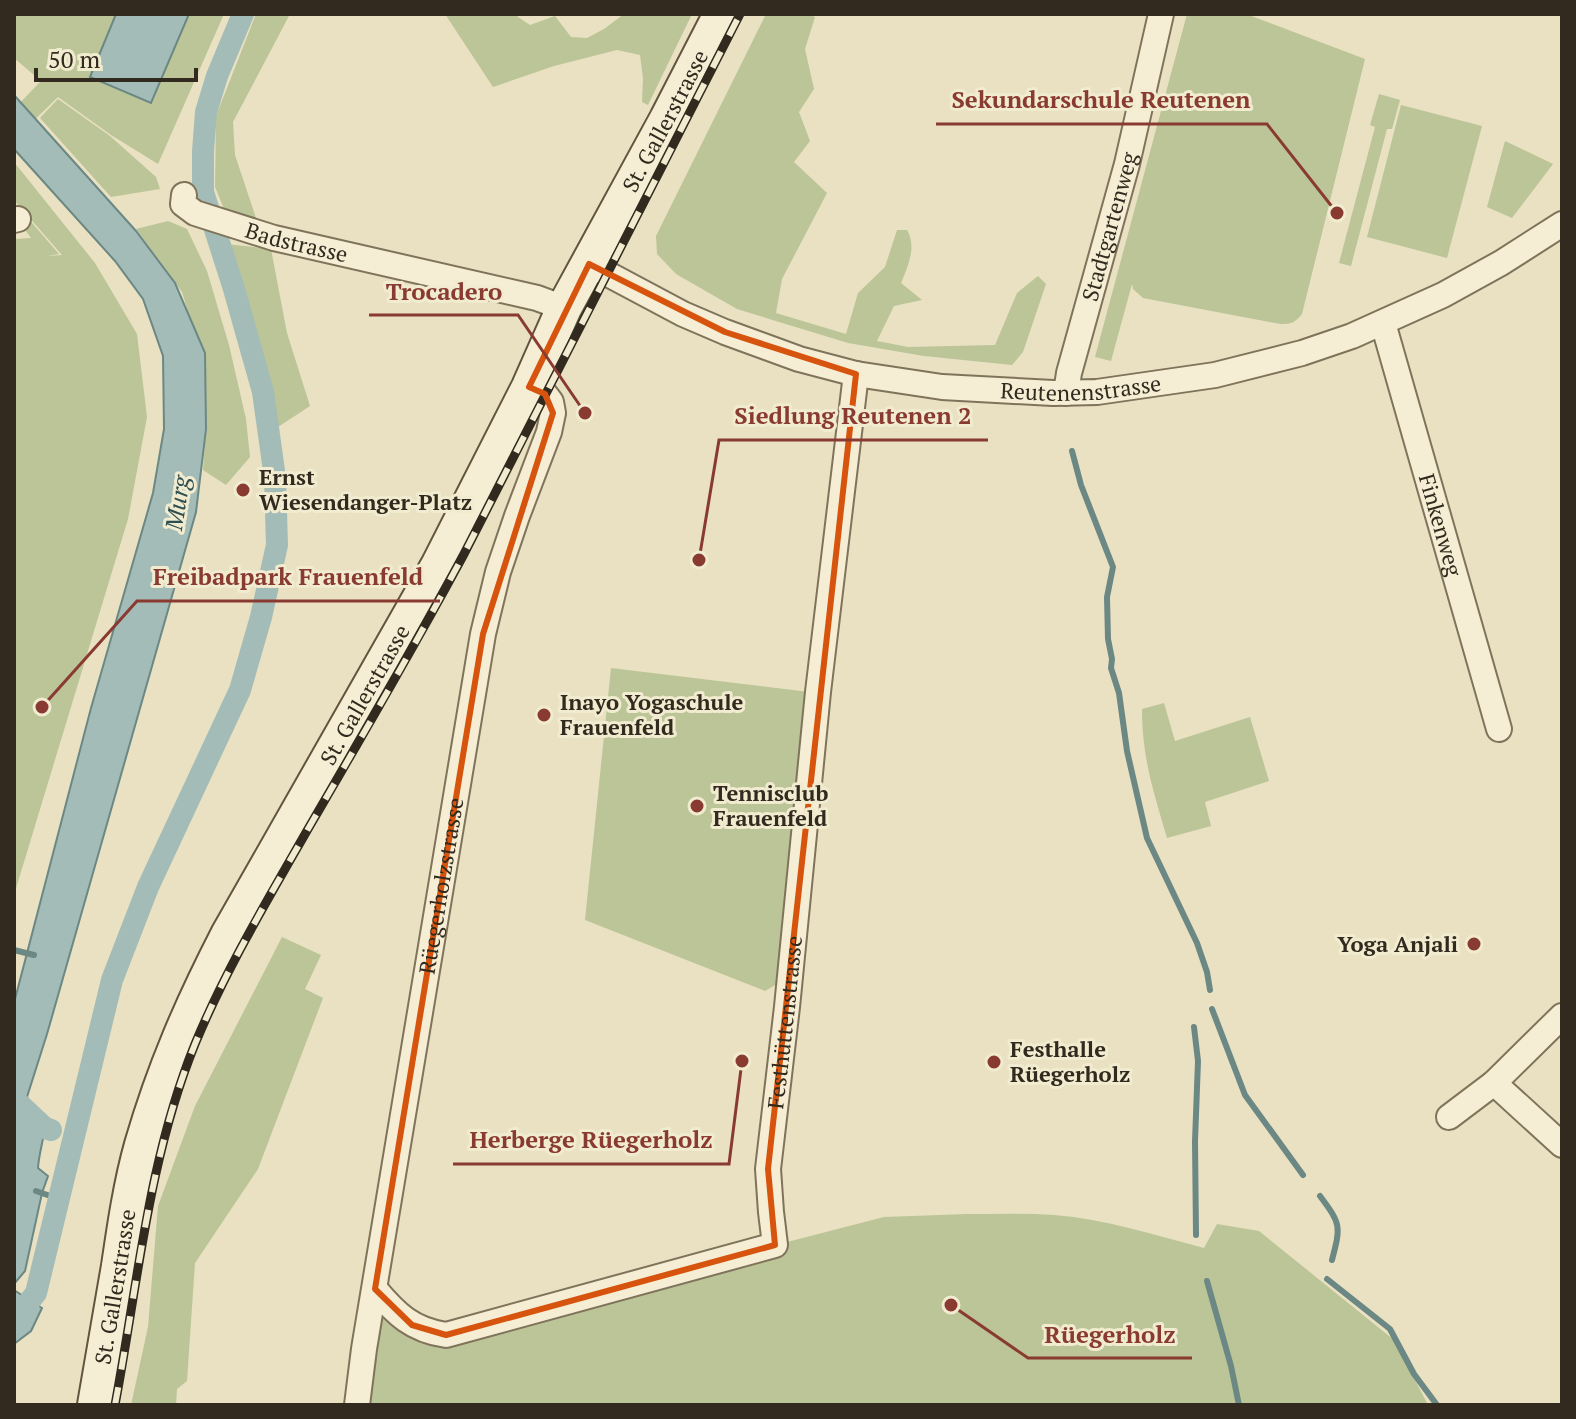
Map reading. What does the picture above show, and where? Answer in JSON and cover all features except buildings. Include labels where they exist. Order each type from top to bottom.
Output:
[{"type":"main road","name":"St. Gallerstrasse","points":[[95,1405],[135,1175],[178,1038],[228,935],[431,580],[529,387],[564,308],[721,14]]},
{"type":"street","name":"Stadtgartenweg","points":[[1066,393],[1127,164],[1161,14]]},
{"type":"street","name":"Badstrasse","points":[[184,195],[183,204],[210,218],[302,246],[537,298],[564,308]]},
{"type":"street","name":"Reutenenstrasse","points":[[589,264],[709,326],[778,353],[856,374],[942,387],[1066,393],[1116,391],[1215,375],[1313,350],[1383,323],[1443,295],[1562,224]]},
{"type":"street","name":"Finkenweg","points":[[1383,323],[1499,729]]},
{"type":"street","name":"Festhüttenstrasse","points":[[375,1289],[394,1311],[412,1325],[446,1335],[775,1245],[768,1169],[820,670],[856,374]]},
{"type":"street","name":"Rüegerholzstrasse","points":[[357,1405],[483,634],[498,572],[549,432],[553,413],[551,402],[545,394],[529,387]]},
{"type":"street","points":[[1449,1117],[1494,1083],[1562,1016]]},
{"type":"street","points":[[1494,1083],[1562,1145]]},
{"type":"highlighted area","points":[[589,264],[725,332],[856,374],[768,1169],[775,1245],[446,1335],[412,1325],[375,1289],[483,634],[553,413],[545,394],[529,387]]},
{"type":"green space","points":[[14,14],[224,14],[158,164],[58,97],[14,140],[14,109],[41,81],[14,58]]},
{"type":"green space","points":[[256,14],[290,14],[233,122],[235,155],[258,224],[227,216],[215,187],[216,116]]},
{"type":"green space","points":[[445,14],[517,14],[530,25],[555,16],[571,37],[587,38],[624,14],[692,14],[648,105],[642,102],[640,55],[617,50],[554,66],[493,87]]},
{"type":"green space","points":[[766,14],[807,14],[815,17],[805,49],[814,89],[799,112],[810,141],[794,162],[827,193],[782,279],[776,313],[846,334],[858,293],[885,267],[897,230],[907,230],[911,250],[901,283],[922,300],[894,306],[877,341],[908,347],[995,345],[1017,293],[1038,276],[1046,284],[1023,352],[1012,365],[924,356],[848,343],[737,309],[676,274],[657,254],[656,236]]},
{"type":"green space","points":[[1187,14],[1246,14],[1365,59],[1302,314],[1292,322],[1280,324],[1143,298],[1132,284],[1111,361],[1095,357]]},
{"type":"green space","points":[[1379,94],[1400,100],[1392,129],[1387,129],[1351,266],[1339,263],[1375,127],[1370,125]]},
{"type":"green space","points":[[58,99],[110,136],[156,177],[160,189],[111,197],[40,118]]},
{"type":"green space","points":[[1401,105],[1482,126],[1447,258],[1367,237]]},
{"type":"green space","points":[[1505,141],[1553,164],[1512,218],[1487,207]]},
{"type":"green space","points":[[14,162],[95,263],[137,334],[147,417],[128,519],[14,895],[14,239],[31,238],[14,215],[14,202],[59,254],[47,256],[62,255],[14,200]]},
{"type":"green space","points":[[168,221],[187,229],[207,271],[229,345],[246,419],[250,457],[226,485],[203,470],[206,429],[201,354],[182,292],[136,229]]},
{"type":"green space","points":[[226,244],[271,249],[287,333],[310,406],[278,427]]},
{"type":"green space","name":"Tennisclub Frauenfeld","points":[[611,668],[809,692],[777,984],[765,991],[585,920]]},
{"type":"green space","points":[[1164,703],[1175,741],[1250,717],[1269,781],[1205,802],[1211,826],[1167,838],[1146,759],[1142,709]]},
{"type":"green space","points":[[282,937],[321,955],[305,989],[323,998],[258,1169],[195,1263],[187,1381],[177,1389],[176,1405],[131,1405],[148,1327],[158,1206],[195,1106]]},
{"type":"green space","points":[[967,1214],[1073,1217],[1130,1228],[1204,1248],[1217,1224],[1259,1231],[1394,1340],[1428,1405],[357,1405],[375,1289],[433,1333],[884,1217]]},
{"type":"water","points":[[116,14],[189,14],[151,103],[90,77]]},
{"type":"water","name":"Murg","points":[[14,95],[136,231],[175,283],[205,353],[206,429],[196,512],[27,1097],[37,1118],[45,1124],[38,1168],[48,1176],[25,1271],[14,1284],[14,1003],[91,708],[153,493],[164,429],[163,356],[143,299],[115,261],[14,149]]},
{"type":"water","points":[[14,1290],[42,1308],[31,1331],[14,1344]]},
{"type":"waterway","points":[[14,1321],[36,1293],[112,980],[148,887],[240,690],[277,545],[275,478],[263,392],[203,192],[206,112],[217,76],[243,14]]},
{"type":"waterway","points":[[1072,451],[1081,485],[1113,567],[1107,597],[1111,668],[1119,693],[1127,751],[1147,838],[1197,943],[1210,990]]},
{"type":"waterway","points":[[14,950],[34,955]]},
{"type":"waterway","points":[[1212,1009],[1245,1095],[1303,1175]]},
{"type":"waterway","points":[[1194,1027],[1198,1061],[1196,1235]]},
{"type":"waterway","points":[[14,1099],[51,1130]]},
{"type":"waterway","points":[[36,1191],[59,1199]]},
{"type":"waterway","points":[[1320,1196],[1337,1226],[1332,1260]]},
{"type":"waterway","points":[[1327,1279],[1390,1329],[1414,1374],[1437,1405]]},
{"type":"waterway","points":[[1207,1281],[1239,1405]]},
{"type":"railway","points":[[115,1405],[155,1177],[179,1088],[207,1016],[263,908],[464,554],[740,14]]},
{"type":"place","name":"Sekundarschule Reutenen","points":[[1337,213]]},
{"type":"place","name":"Trocadero","points":[[585,413]]},
{"type":"place","name":"Ernst Wiesendanger-Platz","points":[[243,490]]},
{"type":"place","name":"Siedlung Reutenen 2","points":[[699,560]]},
{"type":"place","name":"Freibadpark Frauenfeld","points":[[42,707]]},
{"type":"place","name":"Inayo Yogaschule Frauenfeld","points":[[544,715]]},
{"type":"place","name":"Tennisclub Frauenfeld","points":[[697,806]]},
{"type":"place","name":"Yoga Anjali","points":[[1474,944]]},
{"type":"place","name":"Herberge Rüegerholz","points":[[742,1061]]},
{"type":"place","name":"Festhalle Rüegerholz","points":[[994,1062]]},
{"type":"place","name":"Rüegerholz","points":[[951,1305]]}]
